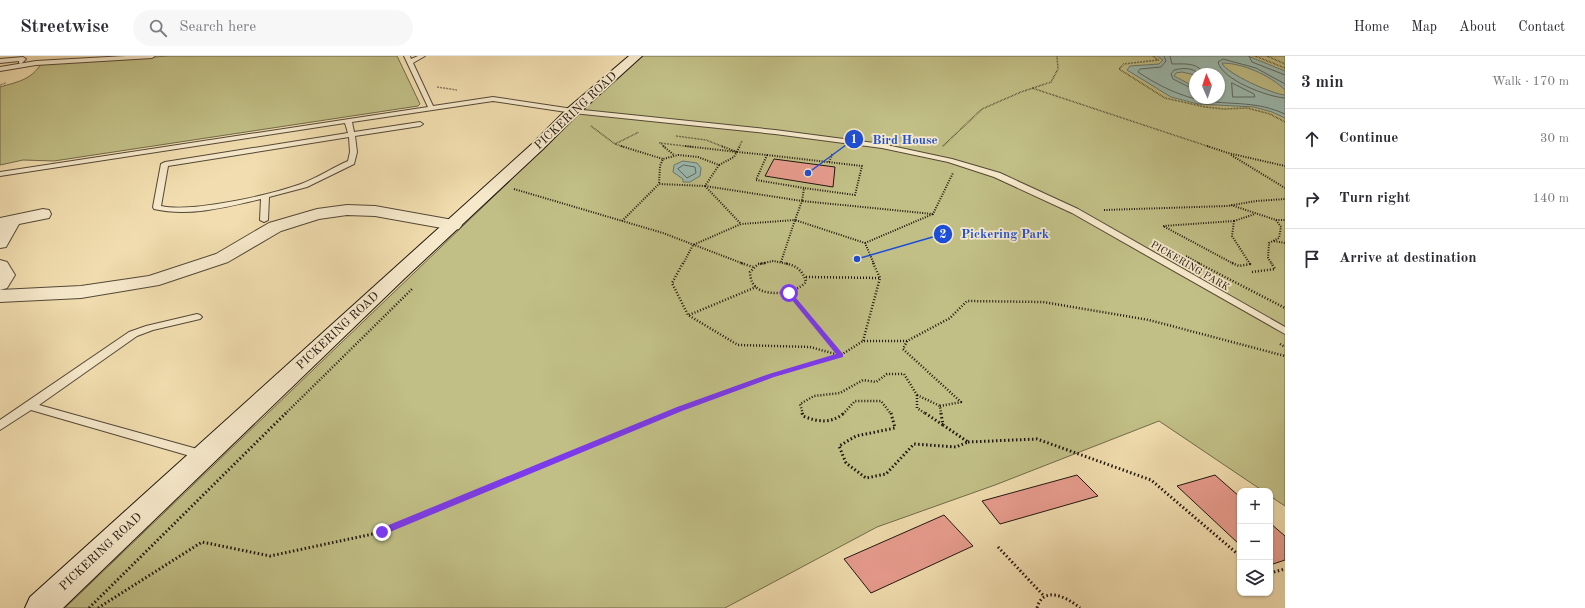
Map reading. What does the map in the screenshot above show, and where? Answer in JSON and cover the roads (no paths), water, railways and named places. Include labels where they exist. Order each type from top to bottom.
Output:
[{"type":"street","name":"PICKERING ROAD","points":[[41,608],[398,274],[453,225],[573,111],[636,56]]},
{"type":"street","points":[[0,296],[81,292],[152,281],[222,258],[276,227],[317,214],[347,210],[375,211],[453,225]]},
{"type":"street","points":[[0,243],[6,222],[43,214]]},
{"type":"street","points":[[0,266],[6,274],[0,284]]},
{"type":"lane","points":[[0,69],[18,67],[19,65],[152,56]]},
{"type":"lane","points":[[407,56],[431,108]]},
{"type":"lane","points":[[410,62],[420,57]]},
{"type":"lane","points":[[0,61],[24,59],[19,65]]},
{"type":"lane","name":"PICKERING PARK","points":[[0,174],[431,108],[493,100],[573,111],[774,132],[882,146],[950,160],[997,175],[1075,211],[1285,331]]},
{"type":"lane","points":[[348,121],[351,135],[355,155],[351,162],[304,185],[265,196],[191,210],[163,210],[156,207],[164,164],[351,135],[420,124]]},
{"type":"lane","points":[[264,220],[265,196]]},
{"type":"lane","points":[[0,426],[132,334],[150,328],[197,317]]},
{"type":"lane","points":[[30,406],[204,455]]},
{"type":"water","points":[[1157,56],[1248,56],[1285,71],[1285,90],[1272,79],[1255,71],[1238,65],[1222,63],[1232,72],[1250,83],[1285,95],[1285,118],[1272,112],[1254,107],[1198,104],[1225,104],[1225,68],[1189,68],[1189,74],[1182,72],[1176,73],[1174,76],[1189,84],[1189,102],[1171,97],[1127,70],[1130,66],[1159,64],[1163,60]]},
{"type":"water","points":[[683,161],[697,163],[701,168],[700,176],[690,182],[683,182],[683,179],[673,172],[674,165]]},
{"type":"place","name":"Bird House","points":[[808,173]]},
{"type":"place","name":"Pickering Park","points":[[857,259]]}]
